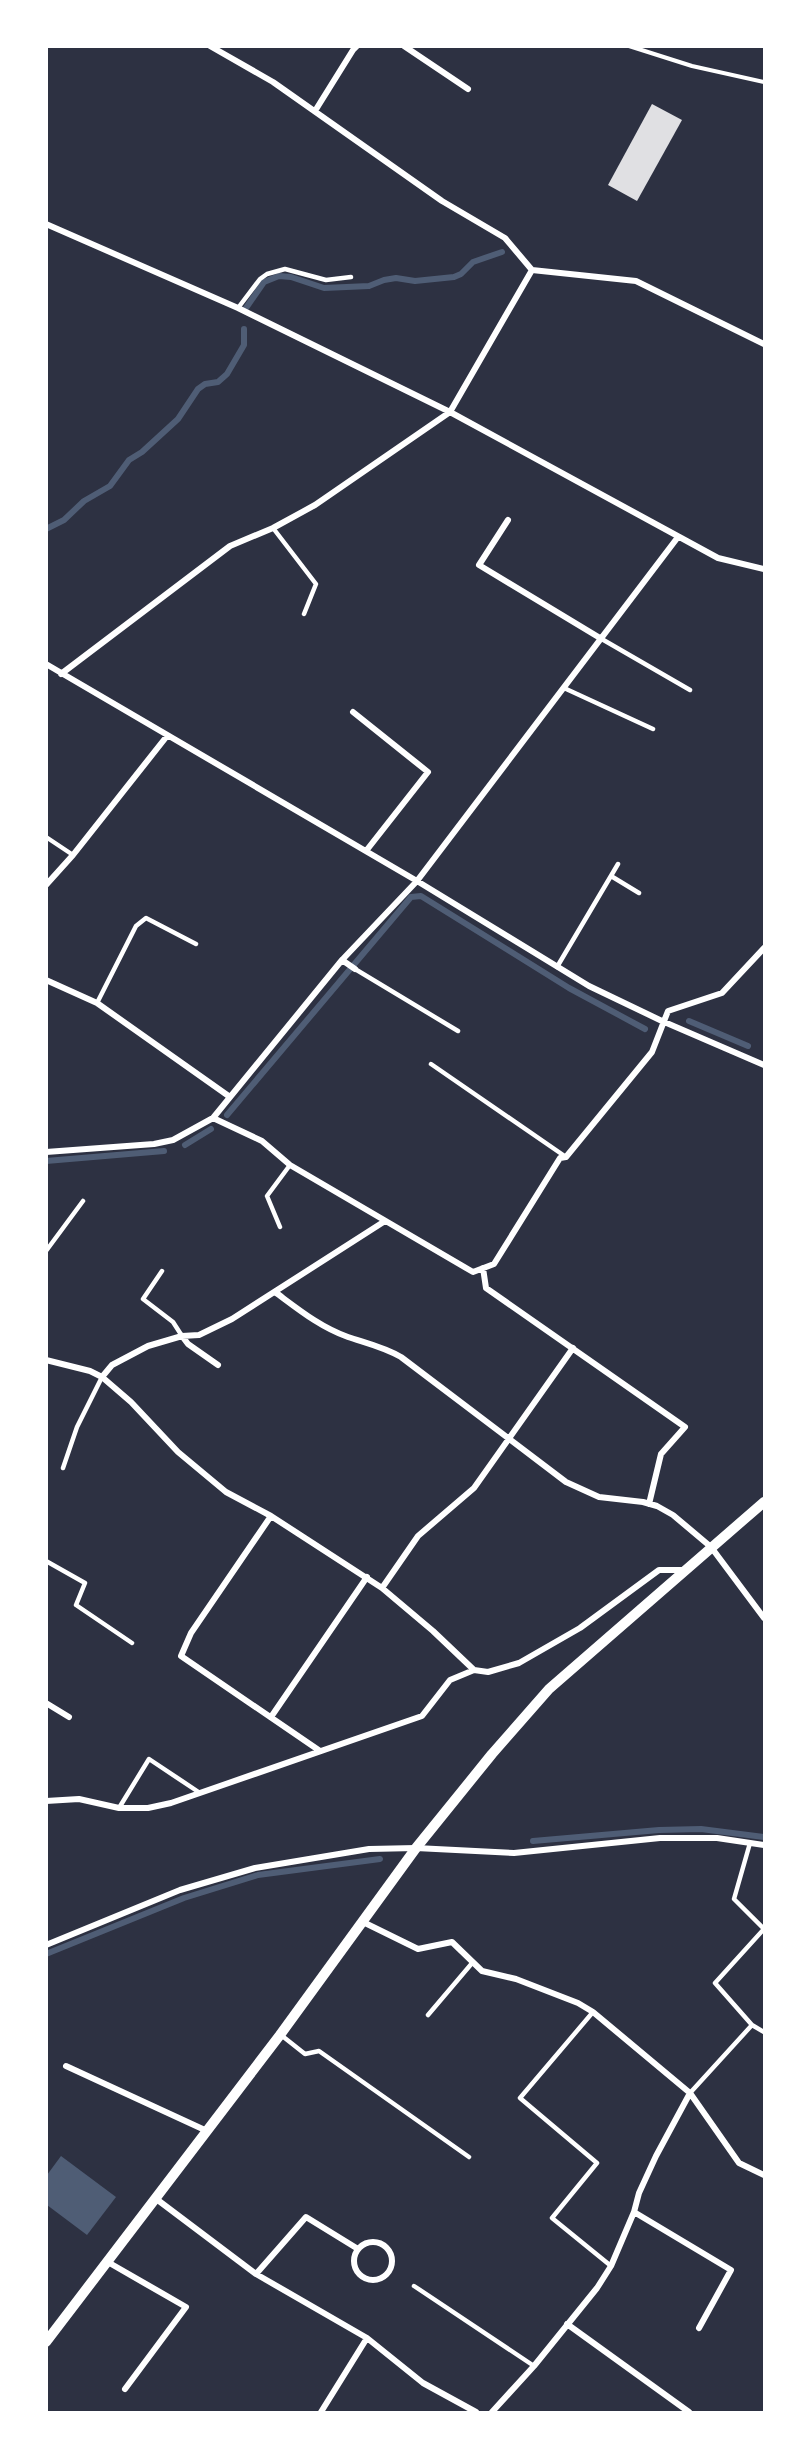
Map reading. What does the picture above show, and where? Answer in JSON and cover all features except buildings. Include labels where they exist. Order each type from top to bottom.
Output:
[{"type":"street","points":[[210,46],[273,82],[442,201],[505,238],[532,270],[636,281],[765,344]]},
{"type":"street","points":[[315,111],[357,46]]},
{"type":"street","points":[[404,46],[468,89]]},
{"type":"street","points":[[46,224],[238,308],[450,412],[718,558],[765,569]]},
{"type":"street","points":[[61,674],[230,546],[273,528],[315,506],[450,412],[532,270]]},
{"type":"street","points":[[508,520],[479,565],[600,638]]},
{"type":"street","points":[[46,1152],[154,1144],[173,1140],[213,1118],[417,881],[678,537]]},
{"type":"street","points":[[46,664],[417,881],[588,986],[662,1021],[765,1065]]},
{"type":"street","points":[[353,711],[428,772],[366,851]]},
{"type":"street","points":[[46,885],[73,855],[167,736]]},
{"type":"street","points":[[213,1118],[262,1141],[290,1165],[473,1272],[494,1264],[560,1158],[567,1157],[652,1052],[662,1021],[668,1011],[722,993],[765,948]]},
{"type":"street","points":[[345,962],[355,969]]},
{"type":"street","points":[[46,980],[97,1003],[230,1097]]},
{"type":"street","points":[[102,1377],[112,1365],[148,1346],[182,1336],[199,1335],[232,1319],[385,1221]]},
{"type":"street","points":[[483,1268],[486,1288],[685,1427],[661,1454],[649,1504]]},
{"type":"street","points":[[275,1292],[322,1326],[385,1347],[401,1357],[566,1482],[599,1497],[649,1504],[673,1515],[711,1547],[765,1618]]},
{"type":"street","points":[[182,1336],[188,1344],[218,1365]]},
{"type":"street","points":[[382,1588],[418,1536],[474,1488],[573,1348]]},
{"type":"street","points":[[46,1360],[90,1371],[102,1377],[131,1402],[178,1452],[218,1485],[367,1577],[434,1631],[474,1670]]},
{"type":"street","points":[[46,2342],[280,2035],[416,1848],[549,1689],[765,1502]]},
{"type":"street","points":[[271,1516],[191,1633],[181,1656],[320,1751]]},
{"type":"street","points":[[46,1801],[79,1799],[119,1808],[148,1808],[200,1793],[422,1716],[450,1680],[474,1670],[488,1672],[519,1663],[580,1628],[659,1570],[684,1570]]},
{"type":"street","points":[[271,1717],[367,1577]]},
{"type":"street","points":[[46,1703],[69,1717]]},
{"type":"street","points":[[46,1945],[180,1890],[255,1868],[369,1849],[416,1848],[514,1853],[660,1838],[717,1838],[765,1845]]},
{"type":"street","points":[[363,1922],[418,1949],[452,1942],[482,1971],[516,1979],[578,2003],[593,2012],[690,2093],[739,2163],[765,2175]]},
{"type":"street","points":[[66,2066],[207,2131]]},
{"type":"street","points":[[492,2412],[534,2366],[611,2266],[634,2212],[639,2193],[690,2093]]},
{"type":"street","points":[[155,2198],[256,2274],[367,2338],[423,2384],[476,2412]]},
{"type":"street","points":[[634,2212],[731,2270],[699,2328]]},
{"type":"street","points":[[256,2274],[306,2217],[358,2249]]},
{"type":"street","points":[[373,2242],[385,2246],[392,2256],[391,2269],[388,2274],[371,2280],[360,2275],[355,2264],[358,2249],[373,2242]]},
{"type":"street","points":[[106,2261],[186,2307],[125,2389]]},
{"type":"street","points":[[567,2324],[689,2412]]},
{"type":"street","points":[[321,2412],[367,2338]]},
{"type":"lane","points":[[238,308],[260,279],[267,274],[285,269],[326,280],[351,277]]},
{"type":"lane","points":[[273,528],[316,584],[304,614]]},
{"type":"lane","points":[[600,638],[690,690]]},
{"type":"lane","points":[[564,688],[653,729]]},
{"type":"lane","points":[[46,837],[73,855]]},
{"type":"lane","points":[[557,967],[618,864]]},
{"type":"lane","points":[[611,876],[639,893]]},
{"type":"lane","points":[[97,1003],[136,926],[146,918],[196,944]]},
{"type":"lane","points":[[355,969],[458,1031]]},
{"type":"lane","points":[[431,1064],[567,1157]]},
{"type":"lane","points":[[280,1227],[267,1196],[290,1165]]},
{"type":"lane","points":[[46,1251],[83,1201]]},
{"type":"lane","points":[[162,1271],[143,1299],[173,1322],[182,1336]]},
{"type":"lane","points":[[63,1468],[78,1427],[102,1377]]},
{"type":"lane","points":[[46,1561],[85,1583],[76,1605],[132,1643]]},
{"type":"lane","points":[[119,1808],[149,1759],[200,1793]]},
{"type":"lane","points":[[750,1843],[734,1899],[765,1929],[715,1983],[752,2025],[765,2032]]},
{"type":"lane","points":[[428,2015],[473,1962]]},
{"type":"lane","points":[[593,2012],[520,2098],[597,2163],[552,2218],[611,2266]]},
{"type":"lane","points":[[690,2093],[752,2025]]},
{"type":"lane","points":[[280,2035],[305,2054],[320,2051],[469,2157]]},
{"type":"lane","points":[[414,2286],[534,2366]]},
{"type":"path","points":[[629,46],[692,66],[765,82]]},
{"type":"water","points":[[61,2156],[116,2197],[87,2235],[47,2205],[47,2175]]},
{"type":"waterway","points":[[246,308],[264,282],[279,276],[291,277],[324,288],[369,286],[396,278],[415,281],[454,277],[461,274],[473,262],[502,252]]},
{"type":"waterway","points":[[46,529],[64,520],[84,501],[110,486],[129,460],[142,452],[178,419],[198,389],[205,384],[218,382],[227,374],[244,345],[244,329]]},
{"type":"waterway","points":[[227,1115],[411,897],[421,896],[569,988],[645,1029]]},
{"type":"waterway","points":[[689,1021],[748,1046]]},
{"type":"waterway","points":[[185,1145],[211,1129]]},
{"type":"waterway","points":[[46,1161],[164,1151]]},
{"type":"waterway","points":[[533,1841],[659,1830],[701,1829],[764,1837]]},
{"type":"waterway","points":[[46,1954],[184,1898],[258,1875],[380,1859]]}]
